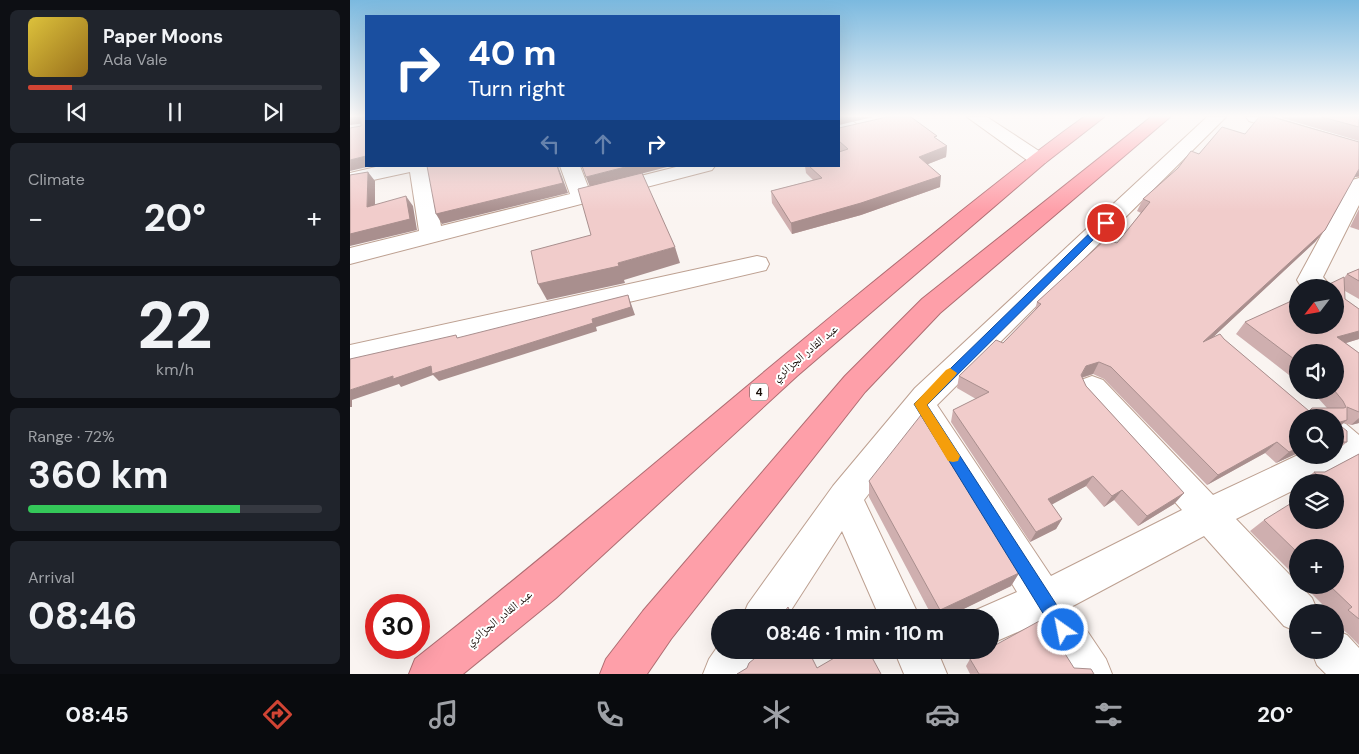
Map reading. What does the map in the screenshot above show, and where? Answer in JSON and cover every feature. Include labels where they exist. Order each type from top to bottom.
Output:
[{"type":"highway","name":"عبد القادر الجزائري","points":[[430,674],[542,584],[787,368],[1052,148]]},
{"type":"highway","points":[[621,674],[663,617],[855,384],[896,341],[931,306],[1123,148]]},
{"type":"street","points":[[1022,148],[1038,159]]},
{"type":"street","points":[[768,609],[845,497],[920,404],[1184,148]]},
{"type":"street","points":[[350,179],[404,167]]},
{"type":"street","points":[[419,167],[431,236]]},
{"type":"street","points":[[570,167],[582,198]]},
{"type":"street","points":[[350,256],[702,167]]},
{"type":"street","points":[[1310,279],[1359,184]]},
{"type":"street","points":[[350,356],[757,264]]},
{"type":"street","points":[[1092,388],[1291,604]]},
{"type":"street","points":[[920,404],[1092,674]]},
{"type":"street","points":[[999,620],[1044,600],[1345,447]]},
{"type":"street","points":[[845,497],[896,609]]},
{"type":"street","points":[[724,674],[734,659]]},
{"type":"street","points":[[1340,659],[1354,674]]},
{"type":"building","points":[[350,148],[365,148],[365,156],[350,160]]},
{"type":"building","points":[[941,148],[919,157],[941,176],[861,203],[791,223],[771,191],[822,178],[810,167],[840,167],[840,152],[848,149]]},
{"type":"building","points":[[1204,148],[1359,148],[1359,169],[1325,230],[1203,342],[1220,334],[1289,394],[1289,399],[1295,399],[1307,409],[1289,409],[1289,452],[1277,442],[1218,475],[1111,367],[1099,362],[1086,366],[1081,375],[1086,386],[1184,493],[1147,516],[1122,490],[1112,496],[1093,476],[1048,499],[1062,519],[1036,532],[953,410],[989,392],[959,376],[996,340],[1003,343],[1041,304],[1037,302],[1106,239],[1117,243],[1150,202],[1143,199],[1178,168],[1191,151],[1199,154]]},
{"type":"building","points":[[427,167],[557,167],[563,183],[436,214]]},
{"type":"building","points":[[582,167],[625,167],[586,177]]},
{"type":"building","points":[[368,172],[367,207],[406,196],[410,219],[350,234],[350,175]]},
{"type":"building","points":[[642,173],[675,247],[618,263],[619,266],[538,284],[531,251],[591,235],[578,189]]},
{"type":"building","points":[[1359,269],[1359,281],[1347,274]]},
{"type":"building","points":[[1344,277],[1345,299],[1359,309],[1359,331],[1337,337],[1359,353],[1359,412],[1347,407],[1347,420],[1344,421],[1344,409],[1311,409],[1346,407],[1341,399],[1344,399],[1344,344],[1289,344],[1289,355],[1245,322],[1289,302],[1289,334],[1344,334],[1344,279],[1340,279]]},
{"type":"building","points":[[628,295],[631,307],[592,319],[593,323],[432,374],[431,366],[393,379],[393,376],[350,390],[350,359],[456,335],[457,338]]},
{"type":"building","points":[[921,415],[1019,573],[939,609],[869,481]]},
{"type":"building","points":[[1344,429],[1347,431],[1347,442],[1344,442]]},
{"type":"building","points":[[1359,454],[1359,619],[1348,610],[1352,607],[1338,594],[1344,594],[1344,539],[1289,539],[1289,544],[1264,520],[1289,505],[1289,529],[1344,529],[1344,474],[1316,474],[1314,472],[1325,472],[1340,464],[1344,464],[1344,462]]},
{"type":"building","points":[[1043,619],[1074,668],[1091,669],[1094,674],[979,674],[970,659],[999,659],[999,643]]},
{"type":"building","points":[[754,659],[812,659],[817,668],[832,659],[873,659],[881,674],[737,674],[747,668]]},
{"type":"slow traffic","points":[[950,373],[920,404],[953,456]]},
{"type":"route","points":[[1063,630],[920,404],[1106,223]]}]
